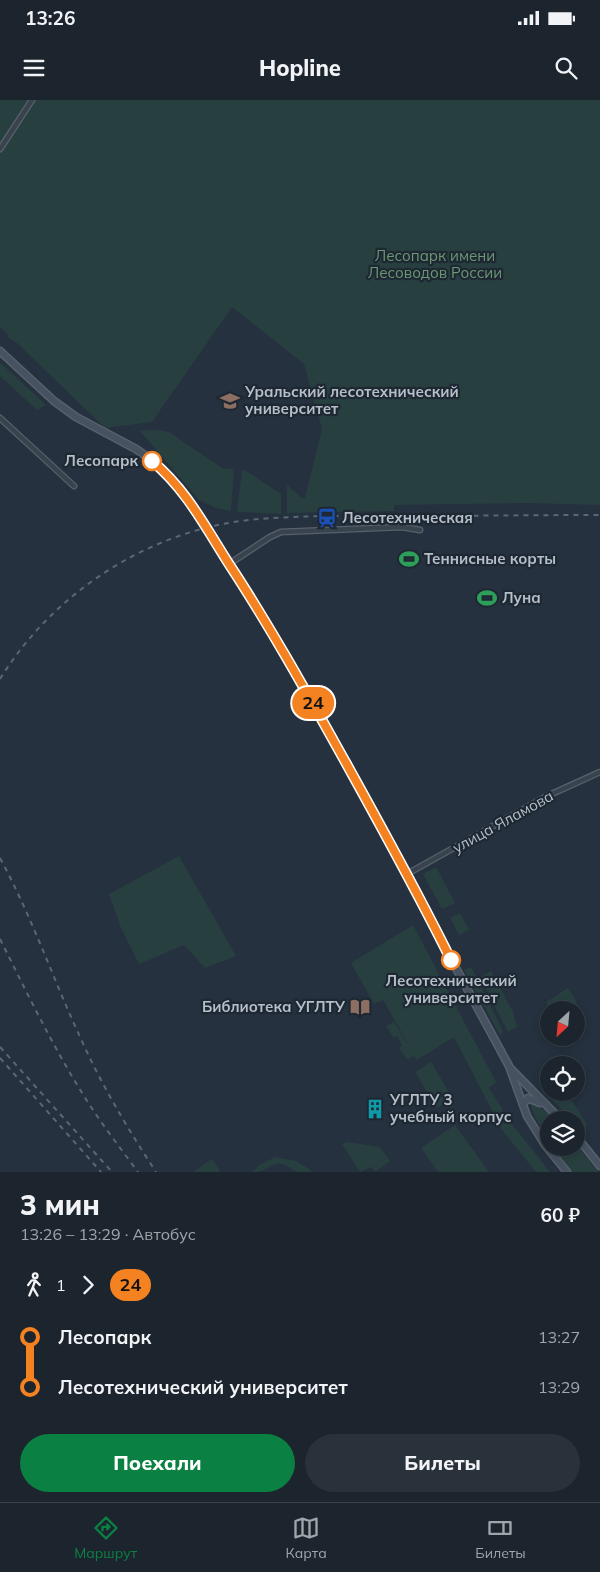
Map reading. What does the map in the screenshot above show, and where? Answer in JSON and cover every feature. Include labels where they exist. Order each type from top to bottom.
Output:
[{"type":"main road","points":[[0,351],[54,401],[76,417],[136,449],[162,469],[185,494],[249,593],[290,662],[407,874],[509,1066],[528,1116],[540,1138]]},
{"type":"main road","points":[[509,1066],[551,1111]]},
{"type":"main road","points":[[523,1104],[528,1098],[546,1106]]},
{"type":"main road","points":[[585,1147],[600,1166]]},
{"type":"main road","points":[[553,1156],[566,1172]]},
{"type":"street","points":[[0,149],[32,100]]},
{"type":"street","points":[[0,418],[74,486]]},
{"type":"street","points":[[229,564],[270,537],[281,532],[402,527],[420,530]]},
{"type":"street","name":"улица Яламова","points":[[407,874],[545,797],[600,772]]},
{"type":"green space","name":"Лесопарк имени Лесоводов России","points":[[0,100],[600,100],[600,505],[528,503],[394,505],[394,511],[287,513],[287,485],[302,498],[305,498],[322,429],[304,364],[232,307],[152,422],[105,428],[17,343],[7,337],[8,335],[0,327]]},
{"type":"green space","points":[[0,363],[46,405],[37,410],[0,376]]},
{"type":"green space","points":[[140,431],[169,432],[222,468],[234,469],[231,511],[216,508],[199,500]]},
{"type":"green space","points":[[242,470],[281,494],[281,514],[237,512]]},
{"type":"green space","points":[[179,856],[236,956],[205,968],[184,945],[139,964],[121,928],[109,894]]},
{"type":"green space","points":[[436,867],[455,903],[442,909],[423,874]]},
{"type":"green space","points":[[460,913],[469,930],[459,935],[450,918]]},
{"type":"green space","points":[[413,925],[496,1082],[489,1088],[511,1123],[550,1172],[536,1172],[502,1130],[454,1037],[417,1060],[414,1056],[408,1060],[399,1048],[402,1046],[397,1036],[393,1037],[386,1026],[394,1022],[412,1051],[383,1000],[374,1004],[351,963]]},
{"type":"green space","points":[[471,967],[503,1031],[500,1035],[464,970]]},
{"type":"green space","points":[[491,971],[513,1012],[517,1027],[508,1032],[480,977]]},
{"type":"green space","points":[[568,988],[576,1001],[548,1001]]},
{"type":"green space","points":[[431,1062],[453,1099],[437,1108],[415,1072]]},
{"type":"green space","points":[[553,1101],[572,1101],[579,1111],[564,1111]]},
{"type":"green space","points":[[529,1102],[545,1111],[540,1111],[539,1125]]},
{"type":"green space","points":[[455,1125],[489,1172],[438,1172],[421,1148]]},
{"type":"green space","points":[[347,1142],[380,1147],[390,1161],[375,1172],[371,1167],[360,1172],[342,1144]]},
{"type":"green space","points":[[559,1156],[585,1156],[599,1172],[572,1172]]},
{"type":"green space","points":[[275,1157],[296,1161],[311,1170],[311,1172],[298,1172],[286,1165],[280,1164],[253,1172],[259,1165]]},
{"type":"green space","points":[[212,1159],[221,1172],[193,1172]]},
{"type":"railway","points":[[0,679],[22,648],[47,619],[75,594],[106,571],[140,552],[175,537],[211,526],[267,518],[600,515]]},
{"type":"railway","points":[[0,858],[12,880],[89,1056],[135,1140],[156,1172]]},
{"type":"railway","points":[[0,939],[65,1064],[89,1104],[138,1172]]},
{"type":"railway","points":[[0,1047],[112,1172]]},
{"type":"railway","points":[[0,1058],[101,1172]]},
{"type":"bus line","name":"24","points":[[152,461],[185,494],[249,593],[290,662],[382,827],[451,960]]},
{"type":"place","name":"Уральский лесотехнический университет","points":[[230,401]]},
{"type":"place","name":"Лесопарк","points":[[152,461]]},
{"type":"place","name":"Лесотехническая","points":[[327,518]]},
{"type":"place","name":"Теннисные корты","points":[[409,559]]},
{"type":"place","name":"Луна","points":[[487,598]]},
{"type":"place","name":"Лесотехнический университет","points":[[451,960]]},
{"type":"place","name":"Библиотека УГЛТУ","points":[[360,1007]]},
{"type":"place","name":"УГЛТУ 3 учебный корпус","points":[[375,1109]]}]
